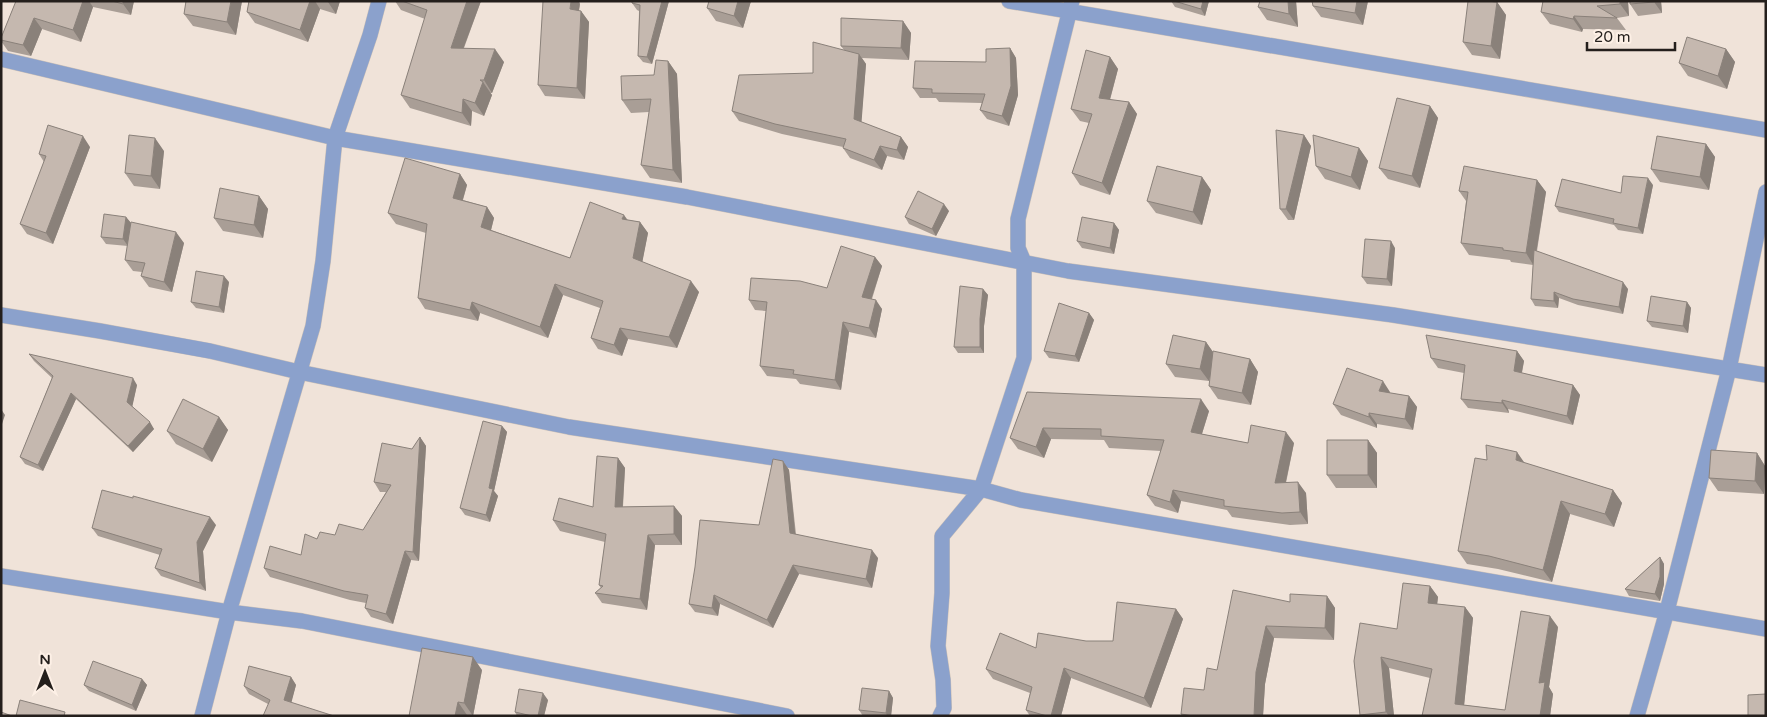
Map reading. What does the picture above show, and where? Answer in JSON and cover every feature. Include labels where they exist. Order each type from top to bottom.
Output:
[{"type":"street","points":[[202,716],[229,612],[313,326],[323,261],[335,138],[370,35],[379,1]]},
{"type":"street","points":[[1008,1],[1070,7],[1766,130]]},
{"type":"street","points":[[940,716],[944,708],[943,680],[938,646],[942,593],[942,536],[981,489],[1024,358],[1024,262],[1018,248],[1018,219],[1070,7]]},
{"type":"street","points":[[1,59],[335,138],[687,197],[1068,272],[1393,315],[1766,375]]},
{"type":"street","points":[[1636,716],[1667,611],[1729,369],[1766,192]]},
{"type":"street","points":[[1,315],[192,348],[299,372],[569,427],[981,489],[1031,502],[1766,629]]},
{"type":"street","points":[[1,576],[229,612],[302,621],[786,716]]},
{"type":"building","points":[[16,1],[83,1],[73,30],[34,18],[23,45],[1,40]]},
{"type":"building","points":[[112,1],[123,1],[123,4]]},
{"type":"building","points":[[186,1],[231,1],[227,22],[184,14]]},
{"type":"building","points":[[249,1],[310,1],[300,30],[247,12]]},
{"type":"building","points":[[402,1],[467,1],[451,48],[495,49],[484,80],[480,80],[483,82],[475,103],[463,99],[462,113],[401,95],[427,10]]},
{"type":"building","points":[[543,1],[571,1],[570,9],[581,11],[577,88],[538,85]]},
{"type":"building","points":[[632,1],[662,1],[647,57],[638,56],[640,5],[632,3]]},
{"type":"building","points":[[709,1],[738,1],[734,16],[707,8]]},
{"type":"building","points":[[1174,1],[1203,1],[1201,9]]},
{"type":"building","points":[[1260,1],[1288,1],[1289,14],[1258,7]]},
{"type":"building","points":[[1312,1],[1357,1],[1355,13],[1313,6]]},
{"type":"building","points":[[1468,1],[1497,2],[1491,46],[1463,42]]},
{"type":"building","points":[[1543,1],[1620,1],[1620,4],[1597,6],[1617,18],[1574,16],[1573,19],[1541,12]]},
{"type":"building","points":[[1630,1],[1654,1],[1654,2],[1630,4]]},
{"type":"building","points":[[841,18],[903,21],[901,48],[841,46]]},
{"type":"building","points":[[1687,37],[1726,49],[1718,76],[1679,63]]},
{"type":"building","points":[[813,42],[859,54],[854,119],[901,137],[897,150],[880,146],[874,160],[843,148],[846,139],[775,124],[732,111],[739,75],[813,73]]},
{"type":"building","points":[[1010,48],[1011,86],[1002,116],[980,110],[985,94],[932,93],[932,89],[913,88],[915,61],[986,62],[986,49]]},
{"type":"building","points":[[1086,50],[1110,57],[1099,98],[1129,102],[1102,183],[1072,173],[1092,114],[1071,109]]},
{"type":"building","points":[[656,60],[668,61],[673,170],[641,165],[651,99],[622,100],[621,76],[654,75]]},
{"type":"building","points":[[1397,98],[1430,106],[1412,176],[1379,168]]},
{"type":"building","points":[[48,125],[83,136],[46,233],[20,224],[46,156],[39,154]]},
{"type":"building","points":[[1276,130],[1304,135],[1286,209],[1280,209]]},
{"type":"building","points":[[129,135],[155,138],[151,176],[125,173]]},
{"type":"building","points":[[1313,135],[1359,148],[1351,177],[1316,166]]},
{"type":"building","points":[[1657,136],[1706,144],[1700,177],[1651,169]]},
{"type":"building","points":[[405,158],[460,174],[453,198],[487,207],[481,227],[570,258],[590,202],[624,215],[622,219],[640,222],[633,258],[691,281],[669,337],[620,328],[614,345],[591,338],[603,301],[555,284],[540,327],[472,302],[470,310],[418,298],[427,224],[388,213]]},
{"type":"building","points":[[1157,166],[1202,177],[1193,212],[1147,201]]},
{"type":"building","points":[[1464,166],[1537,180],[1526,253],[1461,243],[1468,192],[1459,191]]},
{"type":"building","points":[[1623,176],[1648,178],[1638,228],[1613,223],[1614,219],[1555,206],[1562,179],[1621,193]]},
{"type":"building","points":[[220,188],[259,196],[254,225],[214,218]]},
{"type":"building","points":[[918,191],[944,204],[932,229],[905,217]]},
{"type":"building","points":[[104,214],[126,217],[123,239],[101,237]]},
{"type":"building","points":[[1082,217],[1114,223],[1110,248],[1077,241]]},
{"type":"building","points":[[131,222],[176,232],[164,282],[141,276],[145,263],[125,260]]},
{"type":"building","points":[[1365,239],[1391,241],[1387,279],[1362,277]]},
{"type":"building","points":[[841,246],[875,257],[862,297],[876,300],[869,328],[843,322],[835,380],[793,374],[794,370],[760,366],[767,302],[749,300],[751,278],[800,281],[827,288]]},
{"type":"building","points":[[1534,250],[1623,282],[1619,307],[1573,299],[1554,292],[1554,301],[1531,299]]},
{"type":"building","points":[[196,271],[224,276],[219,307],[191,302]]},
{"type":"building","points":[[960,286],[983,289],[980,347],[954,347]]},
{"type":"building","points":[[1651,296],[1687,302],[1683,326],[1647,321]]},
{"type":"building","points":[[1059,303],[1089,313],[1075,356],[1044,351]]},
{"type":"building","points":[[1173,335],[1206,342],[1200,369],[1166,364]]},
{"type":"building","points":[[1426,335],[1517,351],[1514,371],[1573,385],[1567,416],[1502,400],[1502,403],[1461,399],[1465,365],[1431,358]]},
{"type":"building","points":[[1213,351],[1250,359],[1242,393],[1209,386]]},
{"type":"building","points":[[29,354],[133,378],[127,402],[150,422],[128,446],[71,393],[38,465],[20,457],[53,376]]},
{"type":"building","points":[[1347,368],[1383,381],[1379,391],[1409,396],[1405,419],[1369,413],[1369,417],[1333,404]]},
{"type":"building","points":[[1027,392],[1201,399],[1191,432],[1248,443],[1251,425],[1286,432],[1275,483],[1298,482],[1300,512],[1282,513],[1224,506],[1224,500],[1173,490],[1170,502],[1147,495],[1164,440],[1101,436],[1101,429],[1043,428],[1036,447],[1010,438]]},
{"type":"building","points":[[183,399],[219,417],[203,449],[167,431]]},
{"type":"building","points":[[483,421],[502,426],[489,488],[493,489],[486,515],[460,508]]},
{"type":"building","points":[[420,437],[413,552],[405,551],[386,614],[365,608],[368,595],[344,591],[264,568],[270,546],[301,555],[305,534],[317,539],[320,532],[335,535],[339,524],[363,530],[391,485],[374,482],[382,443],[412,449]]},
{"type":"building","points":[[1327,440],[1368,440],[1368,475],[1327,475]]},
{"type":"building","points":[[1486,445],[1517,452],[1516,460],[1613,490],[1605,514],[1561,501],[1543,570],[1489,556],[1458,551],[1475,458],[1487,460]]},
{"type":"building","points":[[1711,450],[1757,453],[1755,481],[1709,478]]},
{"type":"building","points":[[597,456],[618,458],[615,507],[674,506],[674,534],[648,535],[640,599],[595,593],[603,586],[599,585],[606,534],[553,520],[559,498],[593,507]]},
{"type":"building","points":[[773,459],[783,461],[790,533],[872,550],[866,579],[793,565],[767,620],[714,595],[712,608],[689,604],[700,520],[759,525]]},
{"type":"building","points":[[102,490],[133,498],[133,496],[210,517],[197,542],[200,583],[155,568],[162,549],[92,528]]},
{"type":"building","points":[[1660,557],[1660,577],[1655,594],[1625,589]]},
{"type":"building","points":[[1403,583],[1430,586],[1428,603],[1465,607],[1455,704],[1505,710],[1521,611],[1550,616],[1539,683],[1545,682],[1540,716],[1422,716],[1432,669],[1381,657],[1386,712],[1360,715],[1354,661],[1360,623],[1397,629]]},
{"type":"building","points":[[1233,590],[1290,602],[1290,594],[1327,596],[1325,628],[1266,626],[1256,672],[1254,716],[1193,716],[1181,714],[1184,688],[1204,690],[1207,668],[1217,670]]},
{"type":"building","points":[[1117,602],[1176,609],[1144,698],[1064,668],[1051,716],[1047,716],[1026,710],[1032,687],[986,669],[1000,633],[1036,648],[1038,633],[1086,641],[1113,641]]},
{"type":"building","points":[[422,648],[473,657],[464,703],[458,702],[455,716],[409,716]]},
{"type":"building","points":[[93,661],[142,679],[132,705],[84,685]]},
{"type":"building","points":[[249,666],[291,677],[284,700],[334,716],[263,716],[270,700],[244,686]]},
{"type":"building","points":[[862,688],[889,691],[886,713],[859,710]]},
{"type":"building","points":[[519,689],[543,693],[538,716],[515,712]]},
{"type":"building","points":[[1766,694],[1766,716],[1748,716],[1748,695]]},
{"type":"building","points":[[20,700],[65,712],[64,716],[16,716]]},
{"type":"building","points":[[1,712],[12,716],[1,716]]}]
